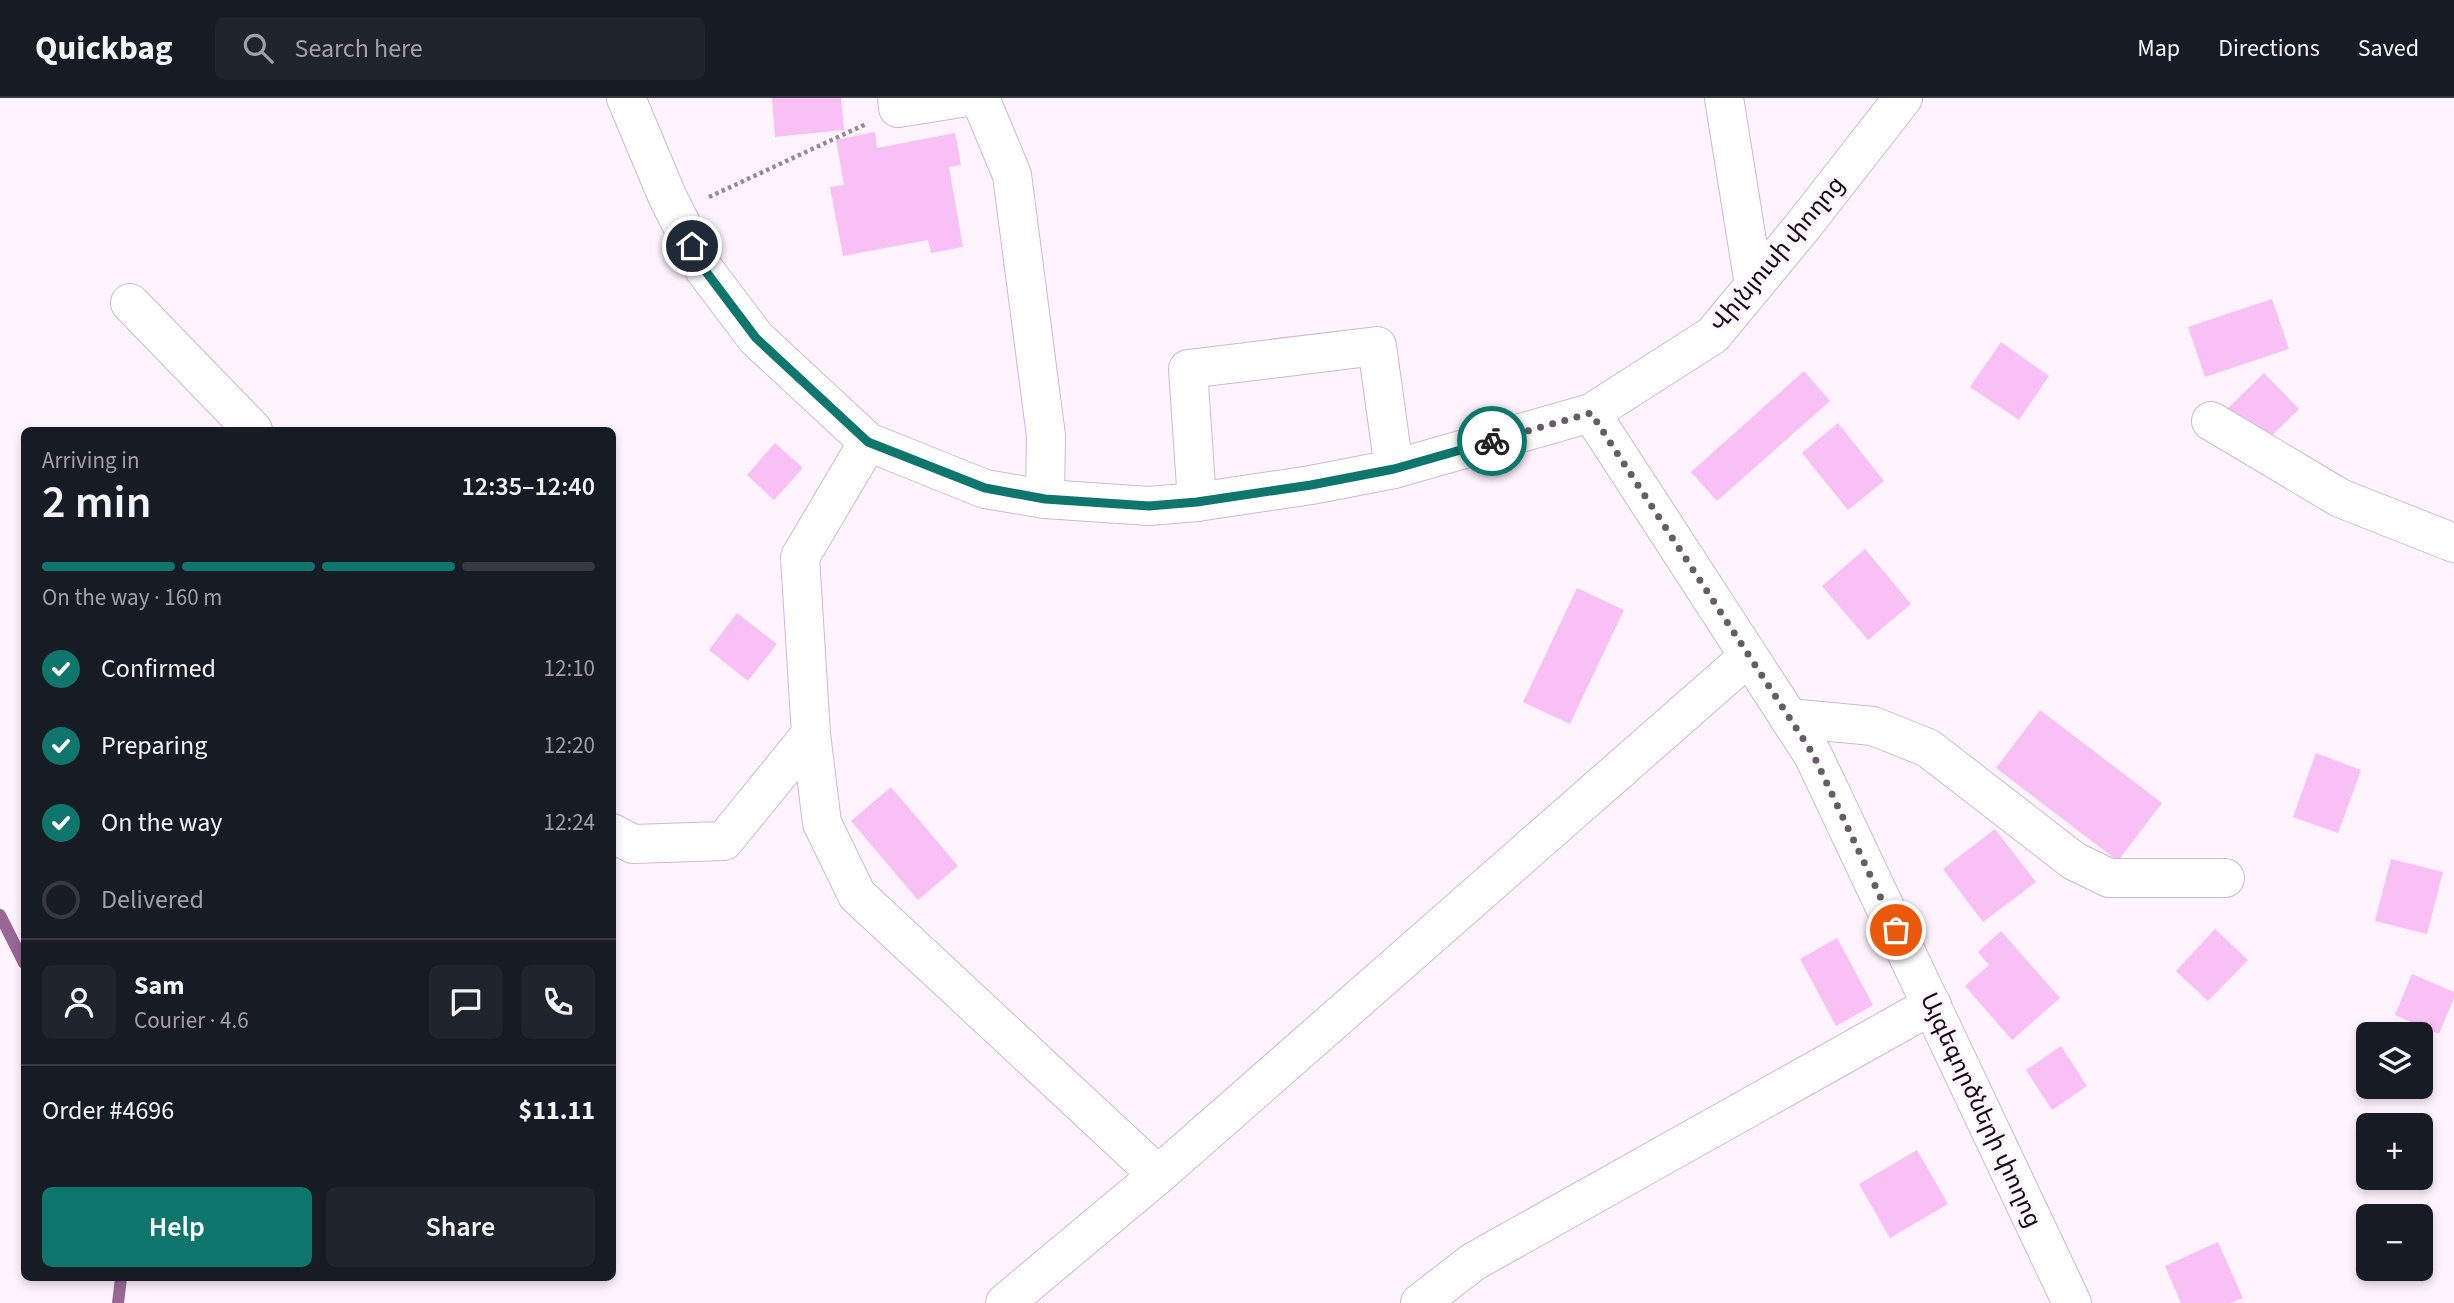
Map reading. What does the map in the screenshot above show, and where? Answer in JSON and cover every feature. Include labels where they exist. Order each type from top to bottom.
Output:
[{"type":"street","name":"Վիլնյուսի փողոց","points":[[626,98],[668,198],[704,269],[756,338],[868,442],[985,488],[1045,499],[1149,506],[1197,502],[1311,485],[1394,469],[1591,413],[1713,335],[1903,98]]},
{"type":"street","points":[[898,103],[961,98]]},
{"type":"street","points":[[980,98],[1012,175],[1046,436],[1045,499]]},
{"type":"street","points":[[1724,98],[1754,285]]},
{"type":"street","points":[[130,303],[250,427]]},
{"type":"street","points":[[1197,502],[1188,369],[1377,345],[1394,469]]},
{"type":"street","name":"Այգեգործների փողոց","points":[[1591,413],[1813,754],[2072,1303]]},
{"type":"street","points":[[2211,421],[2340,498],[2454,543]]},
{"type":"street","points":[[868,442],[800,557],[811,734],[822,823],[857,895],[1157,1175]]},
{"type":"street","points":[[1005,1303],[1157,1175],[1748,657]]},
{"type":"street","points":[[1789,718],[1873,726],[1928,748],[2074,861],[2109,878],[2225,878]]},
{"type":"street","points":[[616,835],[633,844],[724,841],[811,734]]},
{"type":"street","points":[[1420,1303],[1472,1262],[1931,1004]]},
{"type":"path","points":[[706,199],[898,103]]},
{"type":"building","points":[[772,98],[841,98],[844,130],[775,137]]},
{"type":"building","points":[[875,132],[877,148],[955,133],[961,165],[949,167],[963,247],[931,253],[928,240],[843,256],[830,187],[844,185],[836,140]]},
{"type":"building","points":[[2272,299],[2289,349],[2205,377],[2188,327]]},
{"type":"building","points":[[2001,342],[2049,376],[2019,420],[1970,387]]},
{"type":"building","points":[[1804,371],[1830,401],[1717,501],[1691,472]]},
{"type":"building","points":[[2264,373],[2299,409],[2261,446],[2226,410]]},
{"type":"building","points":[[1838,423],[1884,481],[1848,510],[1802,453]]},
{"type":"building","points":[[775,443],[803,468],[774,500],[747,475]]},
{"type":"building","points":[[1865,549],[1911,604],[1868,640],[1822,586]]},
{"type":"building","points":[[1577,588],[1624,610],[1570,724],[1523,702]]},
{"type":"building","points":[[737,613],[777,644],[748,681],[709,650]]},
{"type":"building","points":[[2040,710],[2162,803],[2118,861],[1996,768]]},
{"type":"building","points":[[2316,753],[2361,770],[2338,833],[2293,817]]},
{"type":"building","points":[[891,787],[958,866],[918,900],[851,821]]},
{"type":"building","points":[[1995,829],[2036,882],[1983,922],[1943,869]]},
{"type":"building","points":[[2391,859],[2443,872],[2427,934],[2375,921]]},
{"type":"building","points":[[2215,929],[2248,960],[2208,1001],[2176,971]]},
{"type":"building","points":[[2001,931],[2060,998],[2012,1040],[1965,986],[1989,965],[1978,952]]},
{"type":"building","points":[[1837,938],[1873,1005],[1836,1026],[1800,959]]},
{"type":"building","points":[[2412,974],[2454,992],[2439,1034],[2433,1031],[2433,1022],[2411,1022],[2395,1015]]},
{"type":"building","points":[[2061,1046],[2087,1086],[2052,1110],[2026,1070]]},
{"type":"building","points":[[1917,1150],[1948,1204],[1890,1238],[1859,1184]]},
{"type":"building","points":[[2218,1242],[2243,1298],[2231,1303],[2181,1303],[2165,1266]]},
{"type":"waterway","points":[[0,915],[21,957]]},
{"type":"waterway","points":[[118,1303],[121,1281]]},
{"type":"way so far","points":[[1492,441],[1591,413],[1813,754],[1896,930]]},
{"type":"route","points":[[692,246],[704,269],[756,338],[868,442],[985,488],[1045,499],[1149,506],[1197,502],[1394,469],[1492,441]]}]
